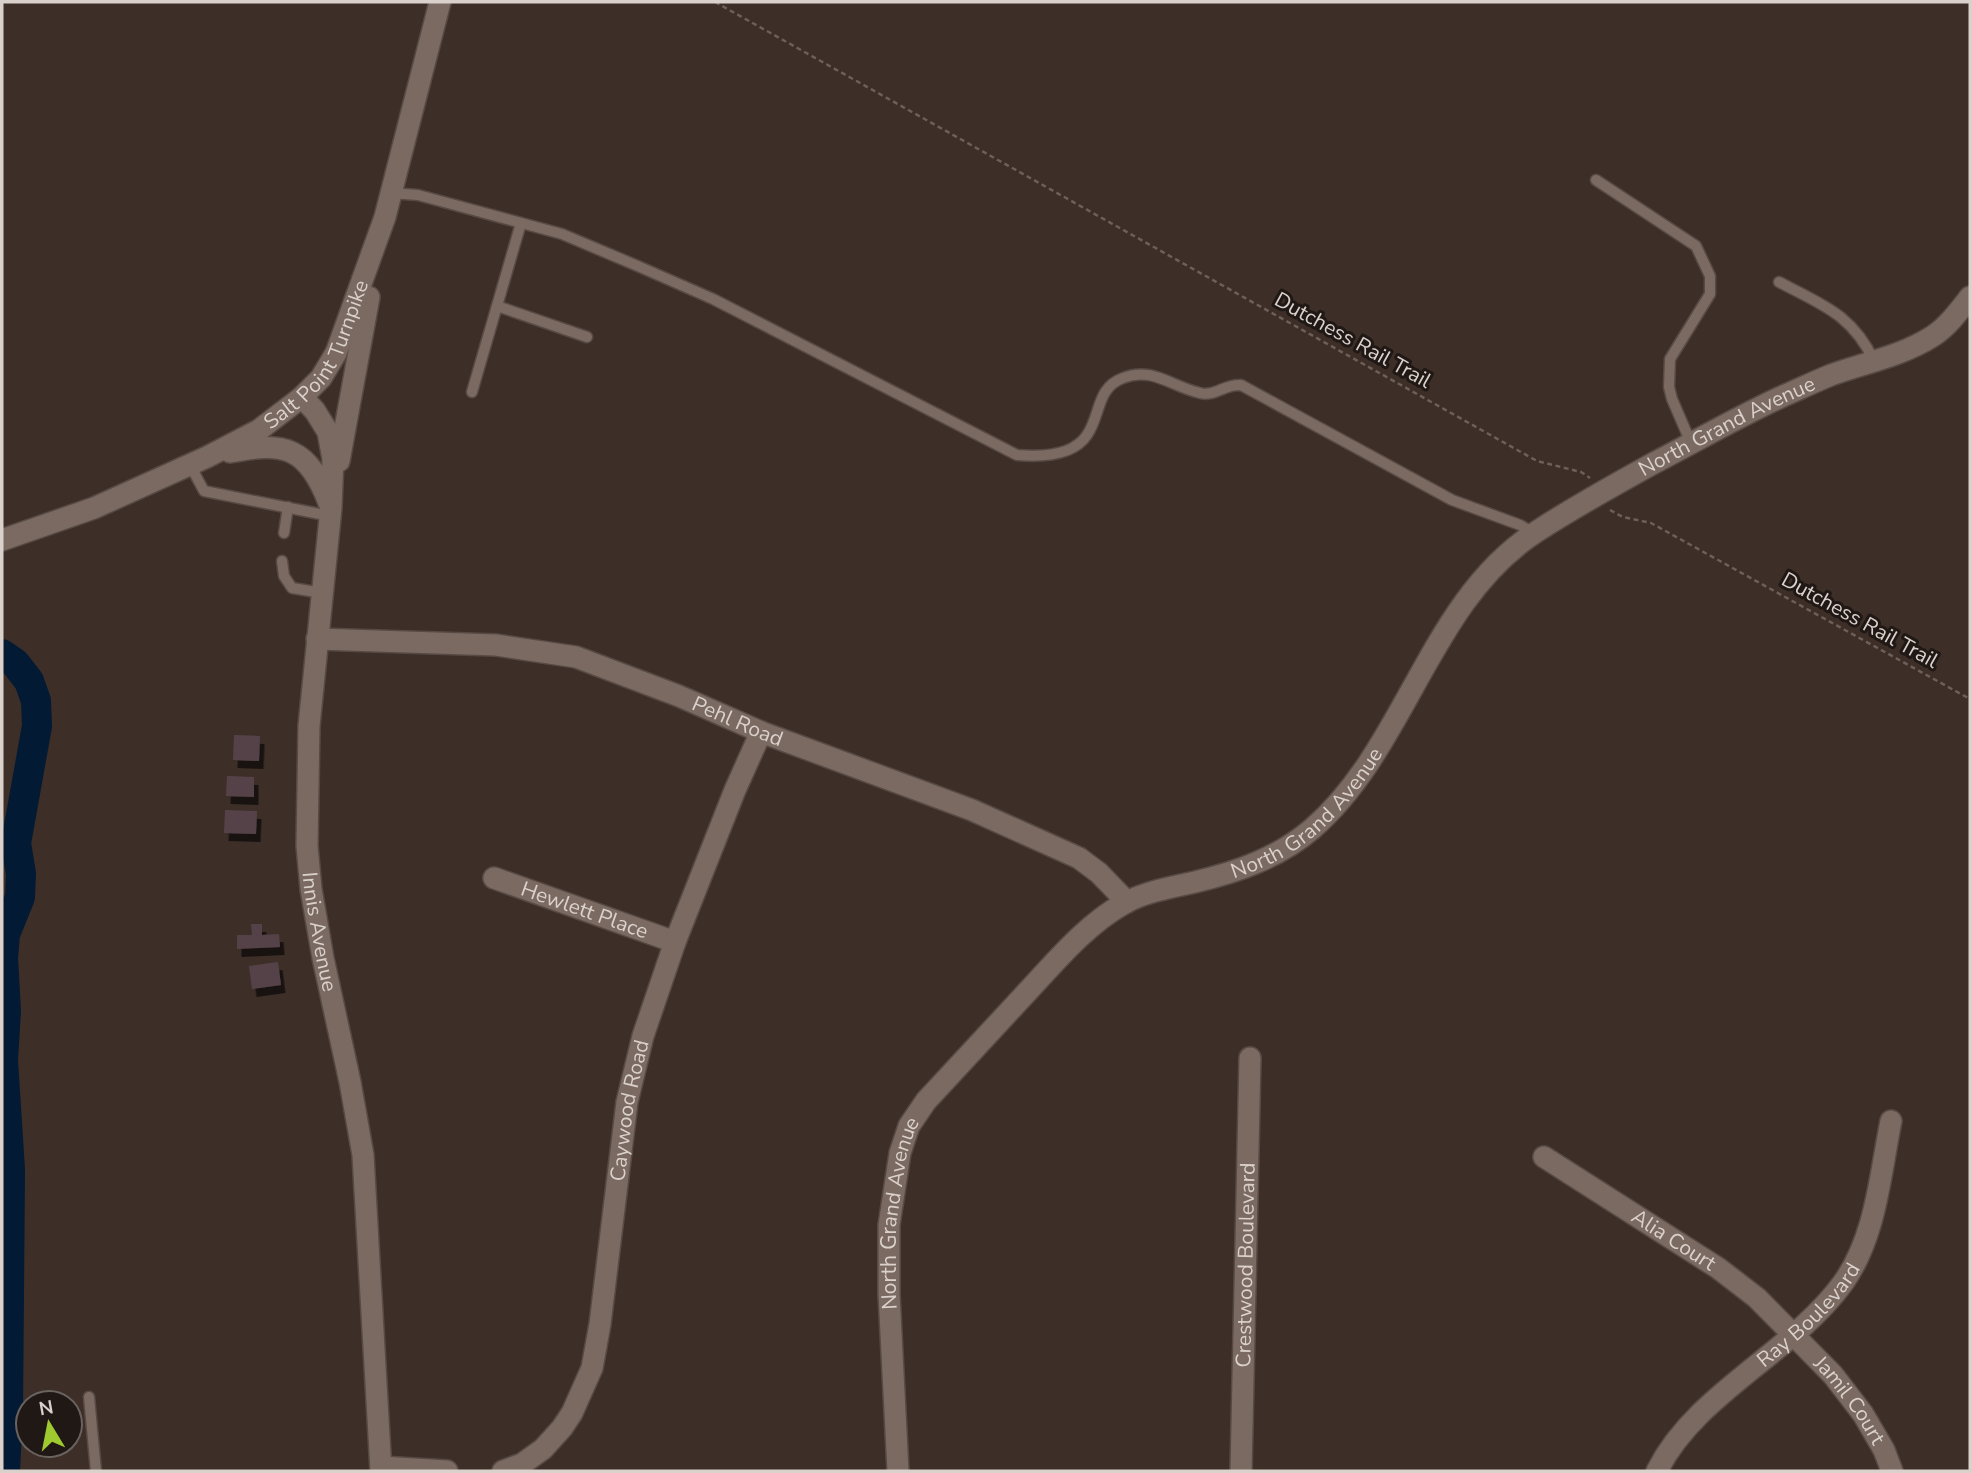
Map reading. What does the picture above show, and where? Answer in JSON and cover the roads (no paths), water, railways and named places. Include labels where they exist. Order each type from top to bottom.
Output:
[{"type":"street","name":"Salt Point Turnpike","points":[[2,540],[94,508],[259,430],[302,397],[321,377],[336,353],[385,217],[440,2]]},
{"type":"street","points":[[330,512],[353,377],[385,217]]},
{"type":"street","name":"North Grand Avenue","points":[[898,1471],[889,1294],[889,1225],[900,1153],[909,1126],[926,1101],[1068,949],[1103,918],[1127,902],[1250,867],[1290,846],[1313,829],[1365,768],[1478,583],[1533,533],[1690,443],[1779,398],[1933,336],[1955,317],[1970,297]]},
{"type":"street","name":"Innis Avenue","points":[[302,397],[328,432],[333,459],[309,726],[307,846],[311,889],[323,958],[363,1155],[381,1469]]},
{"type":"street","points":[[198,461],[254,447],[286,449],[306,460],[321,481],[330,512]]},
{"type":"street","name":"Pehl Road","points":[[317,639],[496,645],[576,657],[679,696],[761,732],[972,810],[1079,858],[1099,873],[1127,902]]},
{"type":"street","name":"Caywood Road","points":[[503,1471],[522,1464],[543,1449],[562,1428],[572,1413],[592,1368],[600,1324],[627,1102],[643,1036],[675,942],[734,790],[761,732]]},
{"type":"street","name":"Hewlett Place","points":[[494,877],[675,942]]},
{"type":"street","name":"Crestwood Boulevard","points":[[1241,1471],[1250,1058]]},
{"type":"street","name":"Ray Boulevard","points":[[1657,1471],[1683,1434],[1709,1406],[1796,1334],[1822,1309],[1844,1281],[1863,1246],[1873,1213],[1891,1121]]},
{"type":"street","name":"Alia Court","points":[[1544,1157],[1718,1268],[1757,1298],[1796,1334]]},
{"type":"street","name":"Jamil Court","points":[[1796,1334],[1863,1414],[1884,1450],[1892,1471]]},
{"type":"street","points":[[381,1469],[447,1471]]},
{"type":"lane","points":[[1596,180],[1696,246],[1710,276],[1710,294],[1670,359],[1669,387],[1672,400],[1690,443]]},
{"type":"lane","points":[[391,193],[418,195],[562,234],[713,299],[1017,455],[1036,457],[1075,446],[1087,437],[1102,395],[1111,384],[1123,377],[1153,374],[1200,394],[1212,394],[1230,384],[1241,385],[1452,500],[1520,525],[1533,533]]},
{"type":"lane","points":[[472,392],[522,223]]},
{"type":"lane","points":[[1779,282],[1841,316],[1864,339],[1874,361]]},
{"type":"lane","points":[[497,306],[587,337]]},
{"type":"lane","points":[[198,461],[204,491],[330,512]]},
{"type":"lane","points":[[284,533],[288,507]]},
{"type":"lane","points":[[282,561],[284,576],[292,589],[322,593]]},
{"type":"lane","points":[[89,1397],[96,1471]]},
{"type":"waterway","points":[[2,654],[15,663],[29,681],[36,701],[37,726],[16,843],[21,874],[20,897],[5,934],[3,958],[6,1011],[3,1060],[10,1170],[5,1471]]}]
